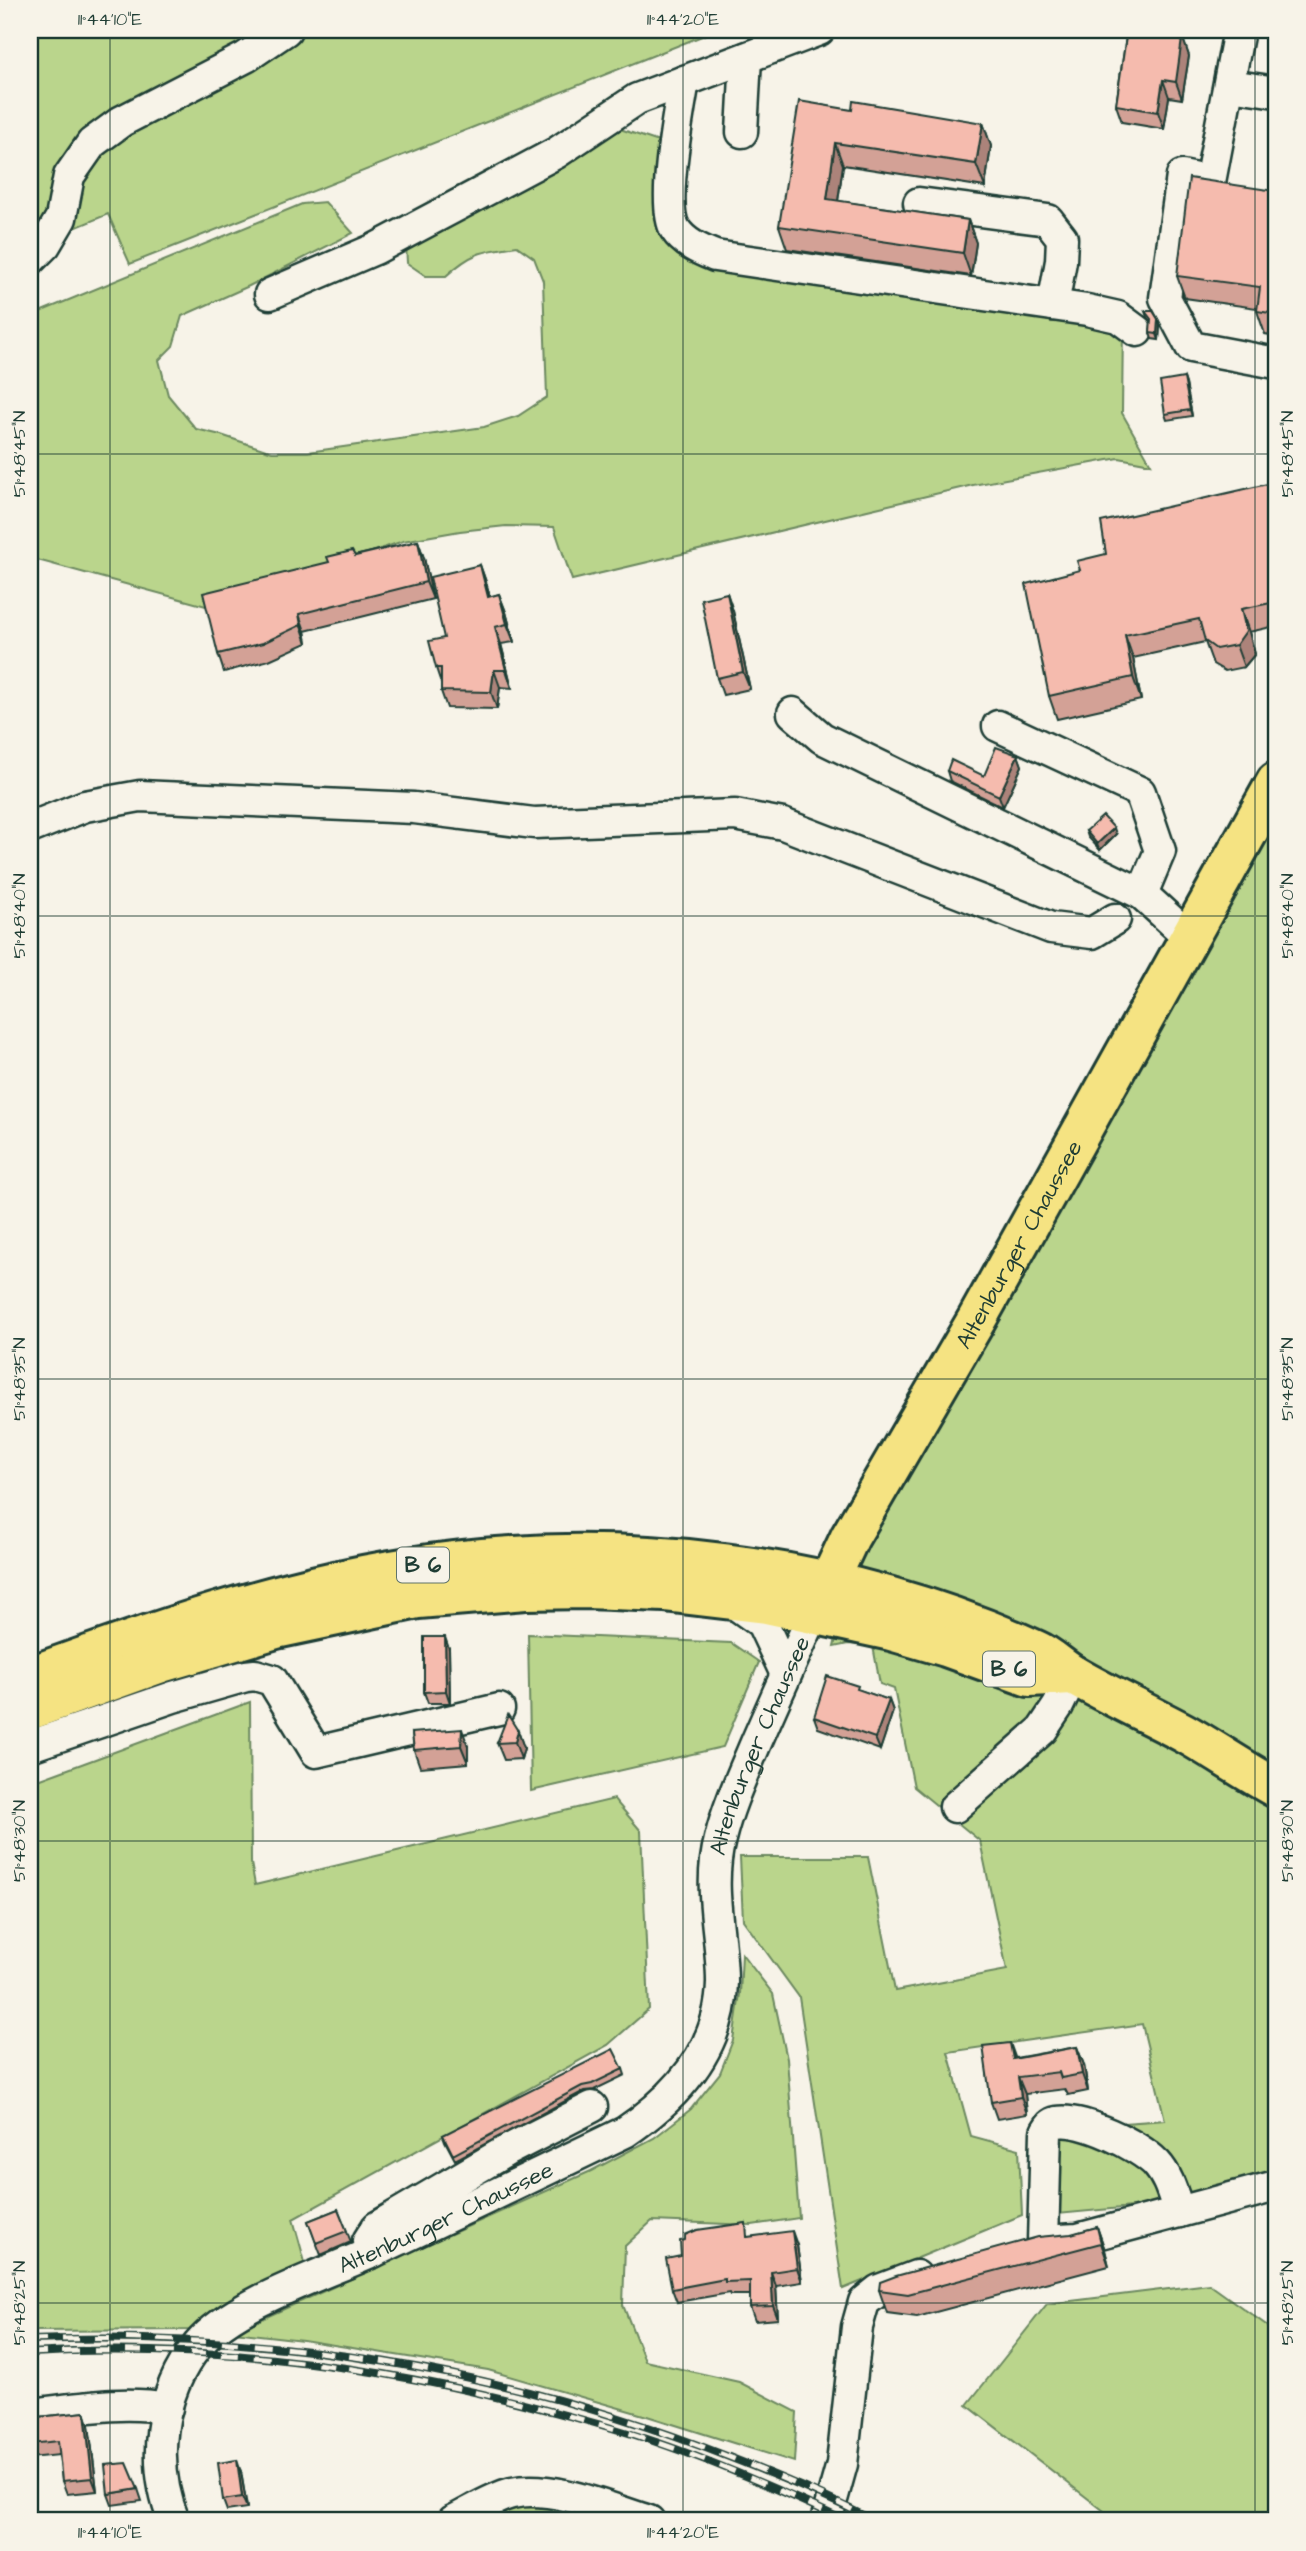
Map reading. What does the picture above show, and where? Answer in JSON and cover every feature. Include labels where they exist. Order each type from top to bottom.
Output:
[{"type":"main road","name":"Altenburger Chaussee","points":[[821,1598],[855,1528],[977,1319],[1276,782]]},
{"type":"main road","name":"B 6","points":[[30,1676],[192,1620],[282,1595],[378,1572],[455,1560],[555,1554],[665,1556],[753,1566],[821,1598]]},
{"type":"main road","name":"B 6","points":[[30,1710],[117,1678],[238,1639],[418,1599],[512,1591],[587,1589],[726,1598],[821,1598],[962,1619],[1041,1651],[1073,1675],[1187,1735],[1276,1788]]},
{"type":"street","points":[[30,260],[45,245],[61,218],[69,176],[92,143],[122,121],[246,57],[286,30]]},
{"type":"street","points":[[270,294],[375,248],[556,153],[637,99],[819,30]]},
{"type":"street","points":[[1239,30],[1210,182],[1182,176],[1165,298],[1191,347],[1276,363]]},
{"type":"street","points":[[742,132],[746,58]]},
{"type":"street","points":[[684,82],[673,147],[670,197],[674,228],[692,246],[715,256],[1053,305],[1118,317],[1137,331]]},
{"type":"street","points":[[1230,85],[1276,92]]},
{"type":"street","points":[[919,203],[1048,220],[1062,238],[1053,305]]},
{"type":"street","points":[[793,713],[822,738],[1142,894],[1189,937]]},
{"type":"street","points":[[998,726],[1140,792],[1160,851],[1142,894]]},
{"type":"street","points":[[30,828],[85,806],[140,796],[414,808],[534,823],[735,815],[783,824],[1051,928],[1092,933],[1115,919]]},
{"type":"street","name":"B 6","points":[[726,1598],[762,1623],[786,1674]]},
{"type":"street","name":"Altenburger Chaussee","points":[[174,2521],[161,2474],[162,2437],[167,2408],[176,2381],[199,2344],[243,2309],[373,2252],[625,2132],[654,2113],[694,2070],[714,2030],[722,1982],[713,1891],[719,1841],[739,1781],[821,1598]]},
{"type":"street","points":[[30,1746],[173,1697],[255,1675],[272,1679],[316,1752],[499,1709]]},
{"type":"street","points":[[956,1807],[1042,1730],[1058,1706],[1073,1675]]},
{"type":"street","points":[[373,2252],[368,2241],[377,2227],[506,2151],[592,2107]]},
{"type":"street","points":[[1179,2212],[1164,2173],[1149,2157],[1132,2146],[1088,2126],[1055,2122],[1049,2125],[1030,2246],[1078,2239],[1179,2212],[1276,2186]]},
{"type":"street","points":[[826,2521],[842,2464],[857,2327],[864,2302],[879,2290],[898,2281],[937,2271]]},
{"type":"street","points":[[30,2414],[117,2404],[144,2404],[167,2408]]},
{"type":"street","points":[[453,2521],[510,2494],[527,2491],[556,2493],[649,2521]]},
{"type":"green space","points":[[30,30],[717,30],[130,264],[108,214],[36,244],[30,250]]},
{"type":"green space","points":[[617,128],[665,144],[663,235],[688,262],[813,277],[1123,325],[1122,413],[1151,464],[1119,458],[973,485],[572,580],[554,527],[506,526],[403,541],[213,608],[30,558],[30,316],[302,204],[325,202],[353,233],[249,286],[182,316],[173,346],[159,360],[168,395],[196,429],[272,452],[308,452],[484,427],[518,416],[547,397],[543,281],[534,258],[517,246],[486,251],[463,262],[446,276],[426,276],[407,263],[406,244]]},
{"type":"green space","points":[[1276,818],[1276,2177],[1185,2202],[1058,2214],[1054,2128],[1165,2120],[1142,2024],[948,2052],[971,2136],[1019,2149],[1022,2215],[843,2289],[799,1997],[743,1920],[740,1857],[868,1857],[895,1991],[1007,1970],[980,1841],[914,1787],[894,1689],[880,1684],[873,1646],[848,1644],[834,1647],[855,1559],[940,1423]]},
{"type":"green space","points":[[528,1634],[731,1643],[759,1662],[723,1747],[531,1791]]},
{"type":"green space","points":[[250,1702],[251,1863],[255,1885],[614,1799],[641,1831],[649,2009],[608,2045],[293,2219],[306,2266],[193,2330],[30,2331],[30,1783]]},
{"type":"green space","points":[[742,1954],[773,1994],[787,2059],[799,2218],[752,2225],[652,2221],[625,2246],[623,2305],[645,2361],[739,2382],[797,2412],[794,2462],[488,2370],[303,2340],[233,2332],[591,2171],[654,2138],[691,2109],[720,2073],[733,2040],[740,1994]]},
{"type":"green space","points":[[1209,2284],[1276,2332],[1276,2521],[1117,2521],[967,2405],[1047,2304]]},
{"type":"green space","points":[[546,2504],[599,2521],[470,2521],[512,2508]]},
{"type":"building","points":[[1127,30],[1177,30],[1175,38],[1182,39],[1176,82],[1163,80],[1158,112],[1116,105]]},
{"type":"building","points":[[799,101],[852,110],[853,101],[983,123],[976,164],[835,143],[827,199],[968,220],[963,253],[779,226]]},
{"type":"building","points":[[1189,178],[1275,191],[1271,222],[1276,223],[1276,314],[1257,311],[1260,287],[1177,276]]},
{"type":"building","points":[[1145,311],[1153,311],[1158,319],[1157,334],[1150,333],[1151,319]]},
{"type":"building","points":[[1184,378],[1190,410],[1165,414],[1160,382]]},
{"type":"building","points":[[1276,482],[1276,602],[1241,609],[1246,631],[1236,645],[1216,649],[1205,641],[1199,619],[1125,635],[1133,677],[1049,696],[1026,584],[1080,570],[1077,561],[1106,554],[1101,522]]},
{"type":"building","points":[[418,541],[426,582],[299,614],[301,625],[263,643],[218,654],[203,593],[329,562],[327,557],[352,551],[355,556]]},
{"type":"building","points":[[480,565],[488,597],[499,594],[507,624],[495,627],[506,670],[494,670],[491,692],[441,691],[441,668],[436,668],[429,641],[444,638],[430,577]]},
{"type":"building","points":[[727,593],[743,672],[717,678],[701,599]]},
{"type":"building","points":[[996,747],[1018,755],[999,796],[947,771],[951,760],[984,776]]},
{"type":"building","points":[[1103,816],[1114,828],[1097,844],[1086,831]]},
{"type":"building","points":[[424,1637],[445,1637],[446,1691],[424,1692]]},
{"type":"building","points":[[827,1676],[889,1700],[875,1738],[814,1717]]},
{"type":"building","points":[[508,1715],[518,1731],[515,1742],[497,1743]]},
{"type":"building","points":[[462,1729],[461,1746],[414,1750],[412,1733]]},
{"type":"building","points":[[1010,2043],[1013,2059],[1077,2047],[1082,2074],[1061,2078],[1059,2072],[1018,2077],[1021,2097],[991,2102],[983,2046]]},
{"type":"building","points":[[613,2049],[623,2069],[582,2086],[453,2155],[443,2135]]},
{"type":"building","points":[[338,2209],[347,2231],[316,2243],[308,2221]]},
{"type":"building","points":[[746,2223],[747,2237],[792,2231],[797,2268],[771,2272],[773,2306],[750,2307],[750,2281],[725,2282],[725,2279],[672,2289],[666,2259],[681,2256],[680,2241],[685,2240],[685,2235],[697,2230]]},
{"type":"building","points":[[1097,2227],[1101,2243],[908,2294],[879,2290],[880,2282],[896,2276],[1038,2237],[1071,2234]]},
{"type":"building","points":[[85,2412],[92,2478],[62,2481],[58,2441],[30,2444],[30,2418]]},
{"type":"building","points":[[237,2460],[242,2497],[223,2500],[218,2463]]},
{"type":"building","points":[[127,2463],[138,2489],[108,2494],[105,2465]]},
{"type":"railway","points":[[30,2340],[119,2339],[297,2349],[473,2379],[559,2400],[645,2426],[784,2479],[874,2521]]},
{"type":"railway","points":[[30,2353],[162,2351],[228,2355],[360,2370],[425,2382],[554,2412],[643,2438],[728,2469],[846,2521]]}]
